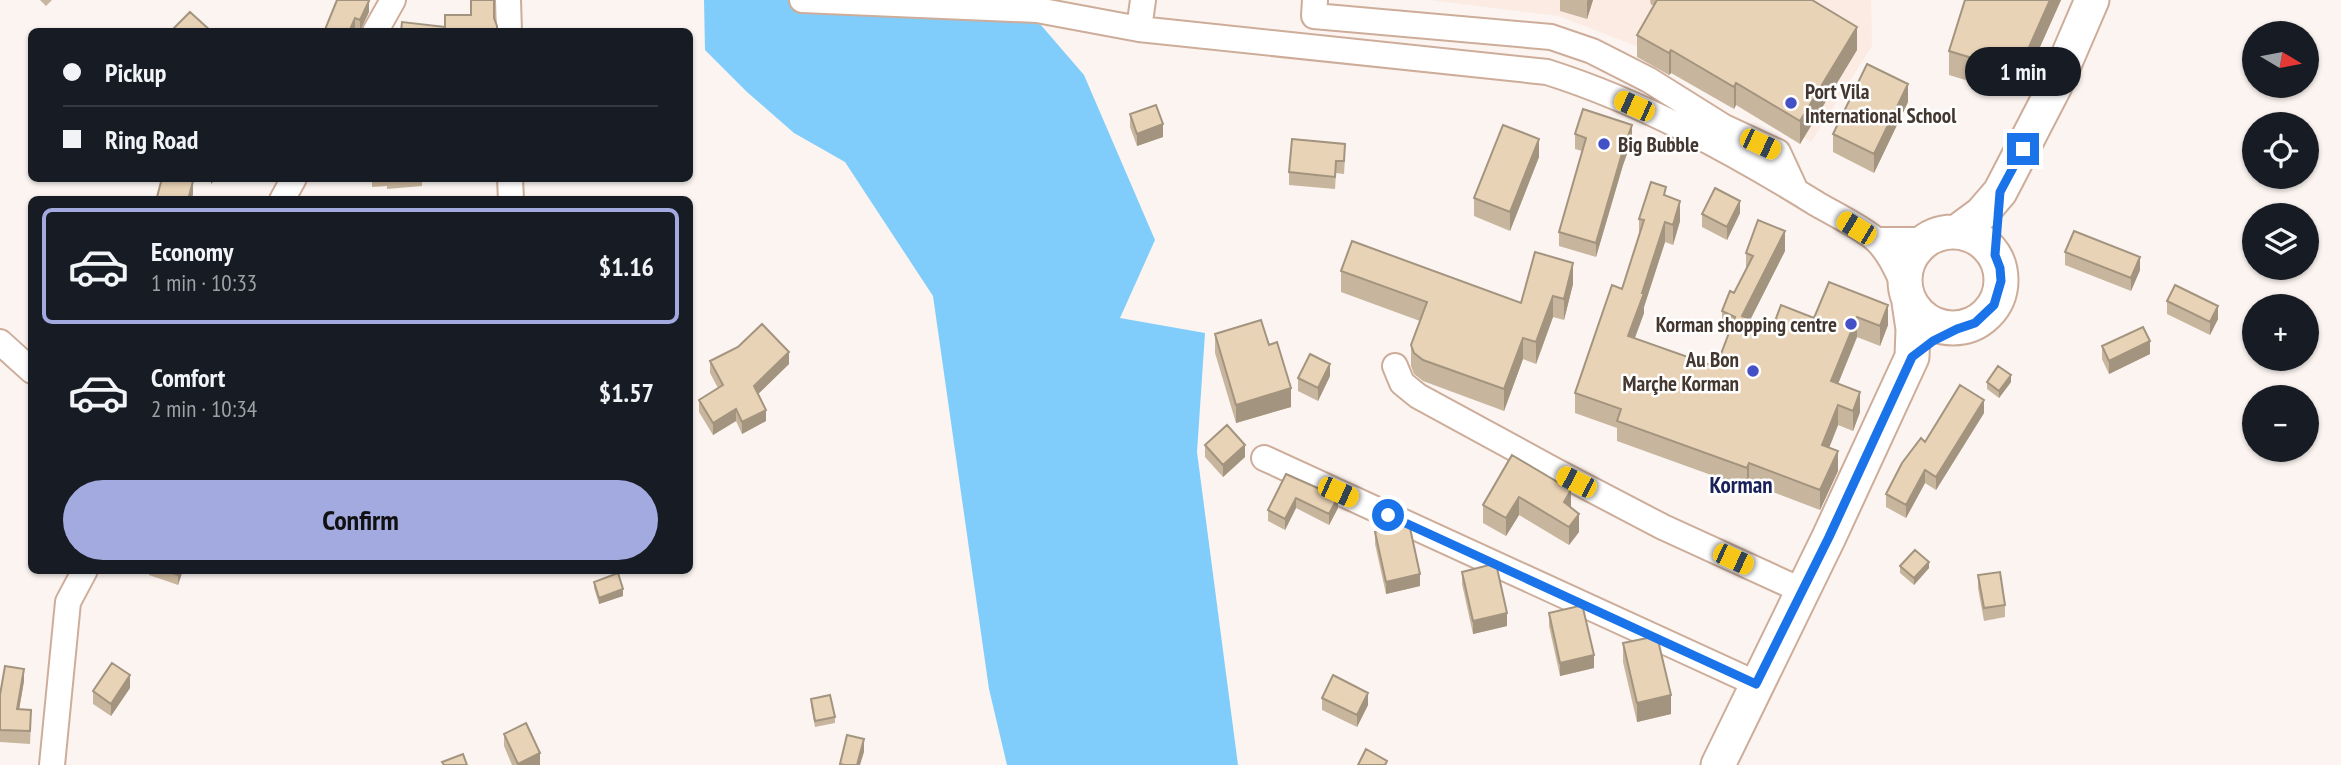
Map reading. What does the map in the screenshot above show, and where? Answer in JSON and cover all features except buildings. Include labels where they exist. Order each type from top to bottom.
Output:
[{"type":"main road","points":[[1958,231],[1981,214],[2000,192],[2055,86],[2092,0]]},
{"type":"main road","points":[[1995,255],[2000,192]]},
{"type":"main road","points":[[1718,765],[1912,357],[1913,329],[1905,269],[1912,253],[1923,240],[1940,233],[1958,231],[1973,235],[1995,255],[2000,268],[2001,281],[1994,305],[1975,323],[1933,341],[1912,357]]},
{"type":"main road","points":[[1907,294],[1917,314],[1929,323],[1957,329]]},
{"type":"street","points":[[377,28],[393,0]]},
{"type":"street","points":[[508,0],[509,28]]},
{"type":"street","points":[[802,0],[1037,10],[1139,29],[1541,71],[1580,82],[1684,131],[1796,191],[1877,240],[1892,262],[1907,294]]},
{"type":"street","points":[[1139,29],[1143,0]]},
{"type":"street","points":[[1315,0],[1314,16],[1551,37],[1592,51],[1724,127],[1778,152],[1796,191]]},
{"type":"street","points":[[1332,49],[1339,19]]},
{"type":"street","points":[[1421,26],[1431,59]]},
{"type":"street","points":[[1483,65],[1485,31]]},
{"type":"street","points":[[1541,71],[1551,37]]},
{"type":"street","points":[[1617,98],[1630,71]]},
{"type":"street","points":[[1877,240],[1923,240]]},
{"type":"street","points":[[0,342],[28,367]]},
{"type":"street","points":[[1395,366],[1402,383],[1418,396],[1663,527],[1803,591]]},
{"type":"street","points":[[1264,458],[1756,684]]},
{"type":"street","points":[[52,765],[68,602],[83,574]]},
{"type":"shaded area","name":"Port Vila International School","points":[[1429,0],[1871,0],[1872,46],[1811,142],[1682,64],[1559,16]]},
{"type":"water","points":[[704,0],[1031,0],[1034,17],[1084,75],[1155,240],[1120,318],[1205,333],[1197,452],[1238,765],[1007,765],[989,689],[933,296],[845,162],[794,133],[705,50]]},
{"type":"place","name":"Port Vila International School","points":[[1791,103]]},
{"type":"place","name":"Big Bubble","points":[[1604,144]]},
{"type":"place","name":"Korman shopping centre","points":[[1851,324]]},
{"type":"place","name":"Au Bon Marçhe Korman","points":[[1753,371]]},
{"type":"district","name":"Korman","points":[[1741,484]]},
{"type":"route","points":[[1388,515],[1756,684],[1829,537],[1912,357],[1933,341],[1975,323],[1986,316],[1994,305],[2001,281],[1995,255],[2000,192],[2023,149]]}]
